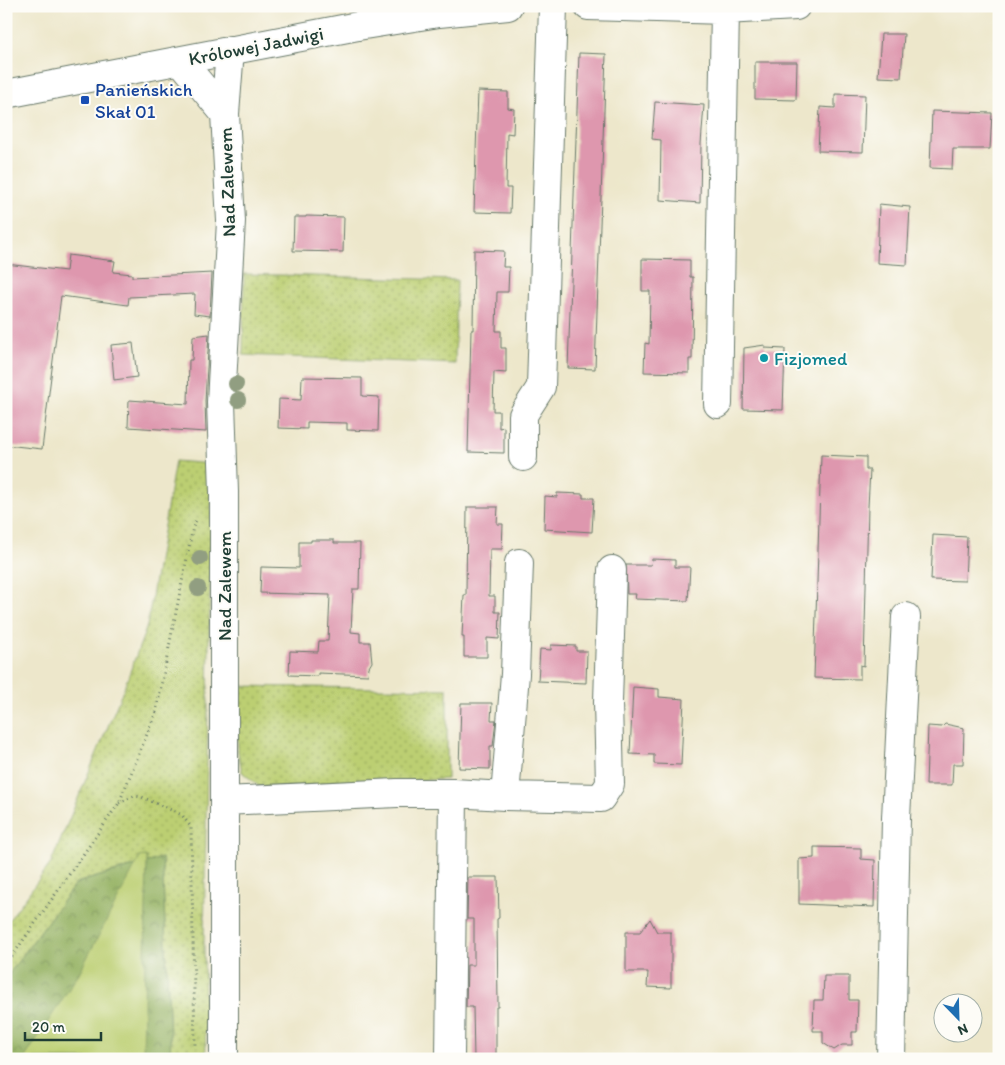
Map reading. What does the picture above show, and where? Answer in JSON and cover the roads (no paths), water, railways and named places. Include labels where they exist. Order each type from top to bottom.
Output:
[{"type":"street","name":"Królowej Jadwigi","points":[[6,94],[393,20],[438,13],[508,6]]},
{"type":"street","points":[[523,457],[523,415],[541,387],[553,6]]},
{"type":"street","points":[[588,6],[725,10],[796,6]]},
{"type":"street","points":[[718,404],[725,10]]},
{"type":"street","name":"Nad Zalewem","points":[[224,1059],[224,492],[221,402],[231,221],[225,114],[230,50]]},
{"type":"street","name":"Nad Zalewem","points":[[181,61],[225,114]]},
{"type":"street","points":[[505,796],[515,674],[519,563]]},
{"type":"street","points":[[224,801],[397,793],[601,798],[610,784],[608,702],[612,570]]},
{"type":"street","points":[[891,1059],[896,818],[906,617]]},
{"type":"street","points":[[450,1059],[453,793]]},
{"type":"place","name":"Panieńskich Skał 01","points":[[85,100]]},
{"type":"place","name":"Fizjomed","points":[[764,358]]}]
